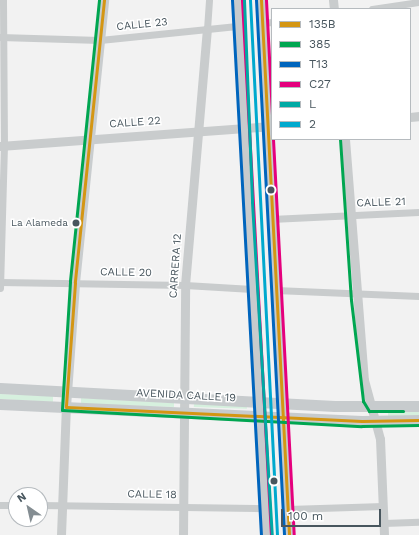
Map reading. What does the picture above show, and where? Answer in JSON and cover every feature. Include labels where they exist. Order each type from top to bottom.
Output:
[{"type":"main road","points":[[66,407],[75,283],[104,0]]},
{"type":"main road","points":[[237,0],[266,535]]},
{"type":"main road","points":[[261,0],[267,23],[271,219],[289,535]]},
{"type":"main road","name":"AVENIDA CALLE 19","points":[[0,388],[370,406],[419,406]]},
{"type":"main road","name":"AVENIDA CALLE 19","points":[[0,404],[283,417],[419,420]]},
{"type":"street","points":[[0,288],[3,0]]},
{"type":"street","name":"CARRERA 12","points":[[183,535],[186,412],[184,396],[185,285],[209,0]]},
{"type":"street","points":[[379,8],[419,2]]},
{"type":"street","name":"CALLE 23","points":[[2,37],[100,40],[239,26]]},
{"type":"street","name":"CALLE 22","points":[[2,146],[198,130],[269,127]]},
{"type":"street","points":[[345,140],[356,294],[364,380],[380,439],[384,535]]},
{"type":"street","name":"CALLE 21","points":[[271,219],[419,212]]},
{"type":"street","name":"CALLE 20","points":[[0,282],[185,285],[252,289]]},
{"type":"street","points":[[275,290],[419,296]]},
{"type":"street","points":[[61,535],[66,407]]},
{"type":"street","name":"CALLE 18","points":[[48,505],[265,508]]},
{"type":"street","points":[[288,509],[383,506]]},
{"type":"street","points":[[384,523],[419,522]]},
{"type":"green space","points":[[0,394],[53,396],[53,402],[0,399]]},
{"type":"green space","points":[[81,398],[174,403],[174,407],[81,404]]},
{"type":"green space","points":[[194,403],[247,405],[247,409],[194,407]]},
{"type":"green space","points":[[419,411],[419,417],[388,417],[388,412]]},
{"type":"transit line","name":"385","points":[[99,0],[70,282],[62,410],[362,426],[419,425]]},
{"type":"transit line","name":"135B","points":[[104,0],[75,283],[66,407],[362,421],[419,420]]},
{"type":"transit line","name":"T13","points":[[232,0],[261,535]]},
{"type":"transit line","name":"C27","points":[[242,0],[271,535]]},
{"type":"transit line","name":"L","points":[[244,0],[252,202],[272,535]]},
{"type":"transit line","name":"2","points":[[250,0],[277,535]]},
{"type":"transit line","name":"T13","points":[[256,0],[284,535]]},
{"type":"transit line","name":"135B","points":[[261,0],[289,535]]},
{"type":"transit line","name":"C27","points":[[266,0],[271,96]]},
{"type":"transit line","name":"C27","points":[[273,140],[294,535]]},
{"type":"transit line","name":"385","points":[[340,140],[351,300],[363,401],[369,411],[403,411]]},
{"type":"place","name":"La Alameda","points":[[76,223]]}]
